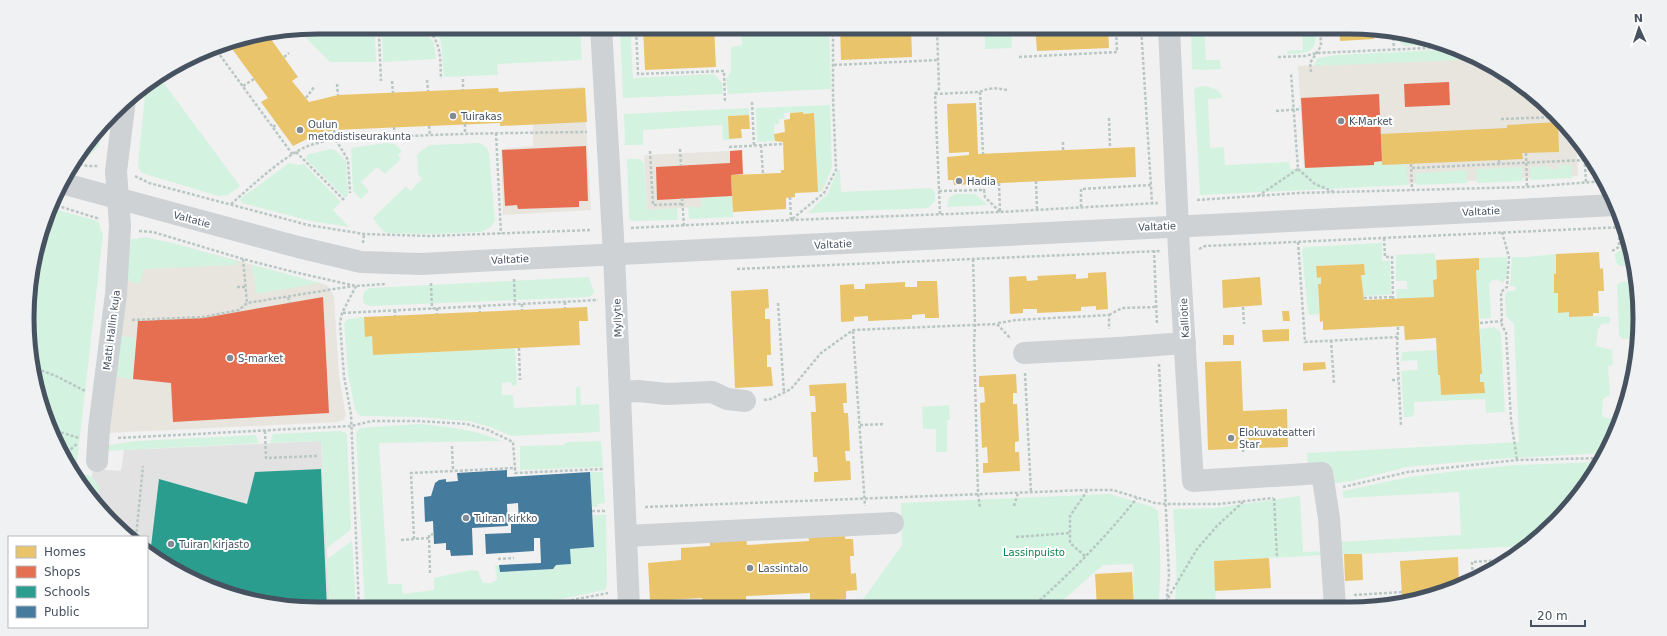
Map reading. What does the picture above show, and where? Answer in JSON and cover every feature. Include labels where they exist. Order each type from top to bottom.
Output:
[{"type":"street","name":"Myllytie","points":[[601,34],[620,392],[618,510],[626,536],[629,600]]},
{"type":"street","name":"Kalliotie","points":[[1169,34],[1179,252],[1194,481],[1324,481]]},
{"type":"street","name":"Matti Hällin kuja","points":[[92,447],[112,321],[120,226],[116,171],[125,110]]},
{"type":"street","name":"Valtatie","points":[[68,184],[298,247],[361,262],[421,264],[1178,225],[1609,205]]},
{"type":"street","points":[[1024,353],[1110,349],[1185,343]]},
{"type":"street","points":[[620,392],[638,391],[667,394],[712,392],[727,399],[746,401]]},
{"type":"street","points":[[1324,481],[1329,518],[1334,601]]},
{"type":"street","points":[[626,536],[893,523]]},
{"type":"path","points":[[378,34],[381,81]]},
{"type":"path","points":[[431,34],[437,42],[440,51],[441,79]]},
{"type":"path","points":[[636,34],[638,74],[724,71],[725,103]]},
{"type":"path","points":[[791,220],[824,193],[836,170],[833,98],[833,34]]},
{"type":"path","points":[[937,34],[939,89],[935,94],[940,214]]},
{"type":"path","points":[[1019,57],[1117,52],[1116,34]]},
{"type":"path","points":[[1141,34],[1152,203]]},
{"type":"path","points":[[1311,72],[1310,63],[1320,46],[1320,34]]},
{"type":"path","points":[[1393,37],[1394,50]]},
{"type":"path","points":[[1278,57],[1305,56],[1317,53],[1436,48]]},
{"type":"path","points":[[219,52],[293,155]]},
{"type":"path","points":[[284,57],[289,53]]},
{"type":"path","points":[[834,65],[938,60]]},
{"type":"path","points":[[1291,73],[1298,169],[1315,184],[1335,192]]},
{"type":"path","points":[[463,78],[463,90]]},
{"type":"path","points":[[243,86],[254,79]]},
{"type":"path","points":[[427,80],[428,91]]},
{"type":"path","points":[[392,81],[393,93]]},
{"type":"path","points":[[337,84],[338,95]]},
{"type":"path","points":[[306,98],[314,87]]},
{"type":"path","points":[[935,94],[980,92],[986,88],[1007,90]]},
{"type":"path","points":[[980,92],[983,154]]},
{"type":"path","points":[[752,102],[754,146]]},
{"type":"path","points":[[1276,111],[1302,109]]},
{"type":"path","points":[[1501,119],[1550,117]]},
{"type":"path","points":[[1109,118],[1110,148]]},
{"type":"path","points":[[273,127],[277,124]]},
{"type":"path","points":[[465,124],[465,133]]},
{"type":"path","points":[[429,126],[430,135]]},
{"type":"path","points":[[394,127],[394,136]]},
{"type":"path","points":[[334,130],[336,140],[348,160],[350,193]]},
{"type":"path","points":[[230,204],[263,176],[296,152],[309,146],[336,140],[465,133],[592,132]]},
{"type":"path","points":[[496,133],[500,234]]},
{"type":"path","points":[[1063,142],[1063,150]]},
{"type":"path","points":[[729,147],[783,144]]},
{"type":"path","points":[[761,145],[763,174]]},
{"type":"path","points":[[680,149],[681,166]]},
{"type":"path","points":[[650,151],[653,205],[682,204]]},
{"type":"path","points":[[296,152],[344,200]]},
{"type":"path","points":[[1526,153],[1527,187]]},
{"type":"path","points":[[1412,168],[1584,160],[1586,182]]},
{"type":"path","points":[[80,163],[135,176],[150,183],[308,225],[364,234],[430,236],[586,230]]},
{"type":"path","points":[[1412,164],[1412,190]]},
{"type":"path","points":[[1257,196],[1298,169]]},
{"type":"path","points":[[1036,181],[1037,210]]},
{"type":"path","points":[[634,228],[1000,212],[1335,192],[1527,187],[1598,181]]},
{"type":"path","points":[[999,183],[1000,212]]},
{"type":"path","points":[[984,184],[985,197],[1000,212]]},
{"type":"path","points":[[1081,207],[1081,189],[1151,185]]},
{"type":"path","points":[[939,191],[984,190]]},
{"type":"path","points":[[790,197],[791,220]]},
{"type":"path","points":[[682,198],[684,226]]},
{"type":"path","points":[[729,270],[1154,250],[1179,252],[1193,251],[1206,246],[1618,227],[1619,247],[1612,251]]},
{"type":"path","points":[[1502,232],[1509,257],[1506,287],[1500,292],[1502,326],[1506,332],[1511,420],[1517,460]]},
{"type":"path","points":[[359,602],[351,414],[344,376],[340,323],[342,313],[356,286],[361,262],[364,234]]},
{"type":"path","points":[[1364,298],[1393,298],[1392,257],[1386,257],[1384,238]]},
{"type":"path","points":[[1298,242],[1305,342],[1398,337]]},
{"type":"path","points":[[1154,250],[1169,575],[1167,600]]},
{"type":"path","points":[[243,259],[247,303]]},
{"type":"path","points":[[973,259],[978,494],[980,508]]},
{"type":"path","points":[[514,278],[515,304]]},
{"type":"path","points":[[431,282],[432,309]]},
{"type":"path","points":[[112,321],[203,317],[239,310],[247,303],[356,286]]},
{"type":"path","points":[[237,287],[245,287]]},
{"type":"path","points":[[288,297],[290,303]]},
{"type":"path","points":[[342,313],[599,300]]},
{"type":"path","points":[[565,302],[565,308]]},
{"type":"path","points":[[778,303],[784,393]]},
{"type":"path","points":[[522,304],[522,310]]},
{"type":"path","points":[[480,306],[480,312]]},
{"type":"path","points":[[746,401],[770,399],[791,389],[821,353],[853,330],[997,324],[1016,320],[1109,315],[1122,308],[1156,306]]},
{"type":"path","points":[[1243,307],[1244,324]]},
{"type":"path","points":[[437,308],[437,314]]},
{"type":"path","points":[[395,310],[395,316]]},
{"type":"path","points":[[1109,315],[1110,349]]},
{"type":"path","points":[[1480,324],[1502,321]]},
{"type":"path","points":[[997,324],[1024,353],[1031,492]]},
{"type":"path","points":[[1398,327],[1397,347],[1401,426]]},
{"type":"path","points":[[853,330],[866,524]]},
{"type":"path","points":[[1331,340],[1334,384]]},
{"type":"path","points":[[520,348],[520,380]]},
{"type":"path","points":[[38,369],[56,376],[89,393]]},
{"type":"path","points":[[1392,380],[1398,380]]},
{"type":"path","points":[[67,451],[69,449],[265,431],[351,426],[372,421],[419,421],[467,424],[488,430],[513,442],[515,473],[608,468]]},
{"type":"path","points":[[860,425],[885,424]]},
{"type":"path","points":[[265,431],[266,458],[317,456]]},
{"type":"path","points":[[58,433],[63,433],[92,447]]},
{"type":"path","points":[[452,446],[453,471]]},
{"type":"path","points":[[1243,449],[1243,454]]},
{"type":"path","points":[[1324,481],[1351,486],[1408,472],[1517,460],[1596,458]]},
{"type":"path","points":[[136,536],[143,466]]},
{"type":"path","points":[[414,539],[411,473],[515,468]]},
{"type":"path","points":[[1085,556],[1070,543],[1070,516],[1087,490]]},
{"type":"path","points":[[592,511],[1087,490],[1113,490],[1155,504],[1220,504],[1274,498],[1277,558]]},
{"type":"path","points":[[1014,506],[1018,493]]},
{"type":"path","points":[[1038,602],[1069,575],[1085,556],[1106,536],[1137,498]]},
{"type":"path","points":[[1167,600],[1197,549],[1217,526],[1244,502]]},
{"type":"path","points":[[1016,537],[1070,533]]},
{"type":"path","points":[[430,573],[429,535],[434,534]]},
{"type":"path","points":[[401,540],[429,538]]},
{"type":"path","points":[[498,559],[514,558]]},
{"type":"path","points":[[1473,574],[1472,562],[1497,561]]},
{"type":"path","points":[[563,602],[615,592],[629,600]]},
{"type":"path","points":[[1334,601],[1402,592]]},
{"type":"shaded area","points":[[1462,58],[1475,63],[1507,82],[1536,104],[1550,117],[1577,149],[1578,176],[1336,187],[1304,167],[1298,66]]},
{"type":"shaded area","points":[[584,87],[591,210],[503,215],[501,149],[533,146],[533,124],[502,125],[500,92]]},
{"type":"shaded area","points":[[730,151],[732,196],[702,198],[702,207],[647,210],[644,155]]},
{"type":"shaded area","points":[[144,237],[176,244],[327,285],[334,296],[339,377],[346,415],[344,420],[337,422],[107,433],[130,239]]},
{"type":"shaded area","points":[[321,441],[330,602],[281,600],[263,597],[227,587],[192,573],[148,545],[148,536],[136,536],[131,532],[104,505],[90,487],[93,469],[121,471],[124,450]]},
{"type":"green space","points":[[373,34],[375,36],[376,62],[330,62],[303,35]]},
{"type":"green space","points":[[382,34],[427,34],[434,43],[436,59],[383,62]]},
{"type":"green space","points":[[437,34],[580,34],[582,60],[497,64],[498,75],[444,77],[441,42]]},
{"type":"green space","points":[[620,34],[633,34],[633,37],[631,37],[633,78],[714,74],[722,83],[723,94],[623,98]]},
{"type":"green space","points":[[741,34],[829,34],[831,89],[728,94],[726,80],[731,71],[731,47],[742,45]]},
{"type":"green space","points":[[985,34],[1011,34],[1012,48],[985,49]]},
{"type":"green space","points":[[1191,34],[1204,34],[1206,60],[1220,60],[1221,69],[1192,69]]},
{"type":"green space","points":[[1302,34],[1316,34],[1315,44],[1310,51],[1288,54],[1287,51],[1303,50]]},
{"type":"green space","points":[[1399,38],[1426,45],[1405,46],[1400,43]]},
{"type":"green space","points":[[1442,50],[1467,60],[1314,66],[1317,58],[1336,55]]},
{"type":"green space","points":[[162,81],[240,186],[228,195],[218,196],[142,173],[138,164],[145,93]]},
{"type":"green space","points":[[1207,86],[1218,90],[1223,98],[1208,99],[1210,148],[1224,147],[1225,165],[1289,162],[1290,169],[1374,165],[1374,162],[1382,161],[1383,165],[1406,164],[1408,185],[1200,195],[1194,90],[1197,87]]},
{"type":"green space","points":[[830,105],[832,168],[822,191],[818,192],[814,113],[784,113],[785,119],[779,119],[779,124],[774,125],[775,141],[757,142],[756,108]]},
{"type":"green space","points":[[749,108],[749,115],[728,116],[729,140],[723,140],[722,125],[643,130],[643,145],[625,145],[624,114]]},
{"type":"green space","points":[[100,136],[99,146],[89,156],[85,156]]},
{"type":"green space","points":[[386,143],[395,144],[402,151],[398,155],[401,159],[385,174],[377,167],[361,182],[369,191],[361,199],[353,191],[351,148]]},
{"type":"green space","points":[[480,143],[487,148],[489,153],[495,220],[491,227],[481,232],[432,234],[387,233],[382,230],[373,218],[406,186],[410,191],[422,179],[418,174],[417,155],[421,151],[430,145]]},
{"type":"green space","points":[[330,149],[335,150],[346,161],[348,195],[345,198],[306,159],[307,155]]},
{"type":"green space","points":[[627,159],[640,159],[644,163],[647,210],[677,208],[678,220],[631,221],[629,217]]},
{"type":"green space","points":[[289,163],[299,165],[304,164],[341,202],[333,210],[349,227],[311,221],[242,203],[240,199]]},
{"type":"green space","points":[[1558,165],[1571,165],[1572,178],[1531,180],[1530,167],[1549,166],[1549,169],[1558,169]]},
{"type":"green space","points":[[1522,167],[1522,181],[1477,183],[1476,169]]},
{"type":"green space","points":[[838,170],[840,170],[841,192],[931,188],[935,192],[935,201],[928,208],[808,213],[828,193]]},
{"type":"green space","points":[[1467,170],[1467,183],[1416,185],[1416,173]]},
{"type":"green space","points":[[955,194],[975,194],[988,205],[947,207],[949,198]]},
{"type":"green space","points":[[732,196],[733,217],[689,219],[688,207],[702,207],[701,198]]},
{"type":"green space","points":[[56,210],[98,221],[103,235],[76,467],[63,444],[56,427],[49,409],[39,373],[36,355],[34,318],[36,281],[44,244]]},
{"type":"green space","points":[[144,237],[176,244],[237,261],[236,265],[143,269],[141,283],[132,283],[126,277],[130,239]]},
{"type":"green space","points":[[1622,241],[1628,265],[1620,266],[1616,263],[1615,254],[1622,249]]},
{"type":"green space","points":[[1382,243],[1382,261],[1390,261],[1391,293],[1389,295],[1363,296],[1361,275],[1365,275],[1364,264],[1316,266],[1317,277],[1321,277],[1321,284],[1318,284],[1319,314],[1310,315],[1308,313],[1302,251],[1304,247]]},
{"type":"green space","points":[[1435,253],[1437,279],[1433,280],[1434,297],[1397,299],[1396,289],[1407,289],[1407,281],[1396,281],[1396,255]]},
{"type":"green space","points":[[1556,254],[1554,293],[1558,293],[1559,313],[1569,312],[1569,317],[1610,317],[1610,323],[1602,324],[1598,329],[1596,346],[1612,350],[1613,365],[1608,366],[1610,395],[1603,399],[1602,415],[1605,418],[1612,418],[1612,424],[1599,453],[1496,459],[1407,467],[1352,481],[1329,484],[1308,466],[1307,453],[1519,442],[1514,324],[1506,316],[1505,295],[1507,292],[1516,290],[1515,286],[1510,286],[1512,257]]},
{"type":"green space","points":[[1507,257],[1507,276],[1503,283],[1497,279],[1491,281],[1489,284],[1491,318],[1480,319],[1476,270],[1479,269],[1479,258]]},
{"type":"green space","points":[[253,265],[320,283],[257,294],[252,268]]},
{"type":"green space","points":[[589,277],[594,292],[589,297],[370,306],[364,304],[363,299],[365,290],[370,288]]},
{"type":"green space","points":[[1631,281],[1633,318],[1632,338],[1622,339],[1619,335],[1617,285],[1621,282]]},
{"type":"green space","points":[[364,317],[366,336],[372,336],[373,355],[515,348],[517,385],[512,386],[511,382],[502,383],[502,395],[513,395],[514,408],[576,405],[576,388],[580,386],[581,405],[599,404],[600,430],[599,432],[511,436],[490,427],[468,421],[419,417],[362,416],[358,414],[355,409],[348,374],[344,323],[348,319]]},
{"type":"green space","points":[[1495,327],[1501,333],[1505,412],[1486,413],[1485,399],[1414,402],[1414,414],[1411,417],[1404,417],[1401,371],[1418,370],[1417,360],[1401,361],[1402,352],[1437,350],[1438,375],[1440,375],[1441,395],[1485,393],[1484,382],[1480,382],[1480,374],[1482,374],[1480,329]]},
{"type":"green space","points":[[120,337],[136,338],[133,379],[118,377],[115,375]]},
{"type":"green space","points":[[949,405],[950,420],[947,420],[947,452],[936,452],[936,429],[923,429],[922,407]]},
{"type":"green space","points":[[419,424],[471,431],[502,441],[379,443],[388,584],[402,584],[403,594],[434,590],[434,578],[471,570],[478,571],[483,583],[489,583],[494,582],[497,579],[495,566],[499,565],[500,571],[553,569],[556,565],[570,564],[570,549],[594,547],[593,515],[606,515],[607,584],[605,590],[548,602],[365,602],[356,433],[360,428]]},
{"type":"green space","points":[[345,432],[347,435],[351,528],[327,548],[321,441],[270,443],[273,434]]},
{"type":"green space","points":[[256,435],[259,443],[105,451],[109,445],[136,441]]},
{"type":"green space","points":[[601,441],[603,467],[520,470],[520,446],[563,445],[567,442]]},
{"type":"green space","points":[[1594,462],[1563,505],[1536,532],[1517,547],[1337,555],[1337,542],[1461,535],[1459,492],[1343,498],[1343,491],[1409,477],[1514,465]]},
{"type":"green space","points":[[590,472],[603,472],[605,503],[598,504],[598,507],[592,507]]},
{"type":"green space","points":[[85,474],[92,477],[99,485],[98,498],[93,491],[85,480]]},
{"type":"green space","name":"Lassinpuisto","points":[[1110,494],[1153,507],[1158,511],[1160,547],[1158,602],[1134,602],[1133,564],[1103,565],[1062,601],[1063,602],[861,602],[902,545],[901,503]]},
{"type":"green space","points":[[1300,496],[1303,552],[1325,551],[1325,555],[1214,561],[1216,602],[1174,602],[1176,546],[1173,509],[1215,508]]},
{"type":"green space","points":[[352,541],[356,602],[330,602],[327,559]]},
{"type":"green space","points":[[600,600],[605,602],[590,602]]},
{"type":"building: Homes","points":[[643,34],[714,34],[716,67],[645,70]]},
{"type":"building: Homes","points":[[840,34],[911,34],[912,57],[841,60]]},
{"type":"building: Homes","points":[[1036,34],[1108,34],[1109,48],[1037,51]]},
{"type":"building: Homes","points":[[1340,34],[1374,35],[1374,39],[1340,41]]},
{"type":"building: Homes","points":[[270,38],[298,77],[292,81],[309,102],[338,95],[498,88],[499,92],[585,88],[587,122],[500,126],[500,123],[334,130],[313,136],[293,146],[261,102],[268,98],[231,48]]},
{"type":"building: Homes","points":[[976,103],[978,154],[1135,147],[1136,177],[954,185],[953,180],[948,180],[947,157],[969,155],[969,152],[949,153],[947,104]]},
{"type":"building: Homes","points":[[803,112],[803,114],[814,113],[818,192],[795,193],[795,197],[786,198],[786,209],[733,212],[731,175],[781,173],[781,170],[784,170],[783,142],[775,141],[774,134],[785,132],[784,120],[790,119],[790,113]]},
{"type":"building: Homes","points":[[749,115],[750,129],[741,129],[742,138],[729,139],[728,116]]},
{"type":"building: Homes","points":[[1555,122],[1558,126],[1559,152],[1522,153],[1523,159],[1382,165],[1381,134],[1507,128],[1507,125]]},
{"type":"building: Homes","points":[[1599,252],[1600,269],[1603,268],[1604,291],[1598,291],[1599,313],[1593,313],[1593,316],[1569,317],[1569,312],[1558,313],[1558,293],[1554,293],[1556,254]]},
{"type":"building: Homes","points":[[1479,258],[1479,270],[1476,270],[1482,374],[1480,374],[1480,382],[1484,382],[1485,393],[1441,395],[1440,375],[1438,375],[1436,338],[1405,340],[1404,326],[1323,330],[1323,321],[1320,322],[1318,284],[1321,284],[1321,277],[1317,278],[1316,266],[1364,264],[1365,275],[1361,275],[1364,300],[1434,297],[1433,280],[1437,279],[1436,260]]},
{"type":"building: Homes","points":[[1106,272],[1108,309],[1096,310],[1096,306],[1081,307],[1081,311],[1037,313],[1037,309],[1023,309],[1023,313],[1010,314],[1009,277],[1026,276],[1027,281],[1038,280],[1037,276],[1076,274],[1076,279],[1088,278],[1088,273]]},
{"type":"building: Homes","points":[[1260,277],[1262,305],[1223,308],[1222,280]]},
{"type":"building: Homes","points":[[917,281],[937,281],[939,318],[925,318],[925,314],[912,315],[912,319],[868,321],[868,316],[854,317],[854,321],[841,322],[840,285],[854,284],[854,289],[865,289],[865,284],[905,282],[905,287],[917,287]]},
{"type":"building: Homes","points":[[768,289],[769,308],[765,309],[765,319],[770,319],[771,355],[767,355],[767,367],[771,367],[773,386],[735,388],[731,291]]},
{"type":"building: Homes","points":[[587,307],[588,321],[579,321],[580,345],[373,355],[372,336],[365,337],[364,317]]},
{"type":"building: Homes","points":[[1282,311],[1289,311],[1290,321],[1283,321]]},
{"type":"building: Homes","points":[[1289,329],[1289,341],[1263,342],[1262,330]]},
{"type":"building: Homes","points":[[1223,335],[1234,335],[1234,345],[1223,345]]},
{"type":"building: Homes","points":[[1241,361],[1243,411],[1287,409],[1288,447],[1208,450],[1205,362]]},
{"type":"building: Homes","points":[[1325,362],[1326,369],[1303,371],[1303,363]]},
{"type":"building: Homes","points":[[1016,374],[1017,393],[1013,393],[1013,404],[1017,404],[1019,441],[1015,442],[1015,452],[1019,452],[1020,471],[983,473],[983,463],[988,463],[987,447],[982,448],[980,403],[985,402],[984,387],[979,387],[979,376]]},
{"type":"building: Homes","points":[[846,383],[847,403],[843,403],[844,413],[848,413],[850,451],[845,451],[846,461],[850,461],[851,480],[814,482],[814,472],[818,472],[817,457],[813,457],[811,412],[816,412],[815,396],[810,396],[809,385]]},
{"type":"building: Homes","name":"Lassintalo","points":[[845,531],[845,539],[853,539],[854,556],[850,556],[851,574],[856,573],[857,590],[846,591],[846,599],[810,602],[810,593],[746,596],[746,602],[702,602],[702,598],[650,601],[648,563],[681,560],[681,548],[710,546],[710,538],[746,535],[747,545],[809,541],[808,533]]},
{"type":"building: Homes","points":[[1344,554],[1362,554],[1363,580],[1345,581]]},
{"type":"building: Homes","points":[[1458,557],[1459,580],[1440,587],[1400,598],[1400,596],[1402,596],[1400,561]]},
{"type":"building: Homes","points":[[1269,558],[1271,588],[1215,591],[1214,561]]},
{"type":"building: Homes","points":[[1132,572],[1134,602],[1097,602],[1095,574]]},
{"type":"building: Shops","points":[[1449,82],[1450,105],[1405,107],[1404,84]]},
{"type":"building: Shops","name":"K-Market","points":[[1379,94],[1382,161],[1374,162],[1374,165],[1305,168],[1301,98]]},
{"type":"building: Shops","points":[[586,146],[588,201],[579,201],[579,207],[518,209],[517,205],[505,206],[502,150]]},
{"type":"building: Shops","points":[[742,150],[743,174],[731,175],[732,196],[657,200],[656,167],[730,163],[730,151]]},
{"type":"building: Shops","name":"S-market","points":[[323,297],[329,413],[173,422],[171,383],[133,379],[138,321],[203,318]]},
{"type":"building: Schools","points":[[321,469],[327,602],[281,600],[263,597],[227,587],[192,573],[151,547],[159,479],[247,504],[255,472]]},
{"type":"building: Public","name":"Tuiran kirkko","points":[[507,470],[507,477],[590,472],[594,547],[570,549],[571,564],[556,565],[553,569],[500,572],[499,565],[541,563],[540,538],[534,538],[534,551],[486,554],[485,534],[511,533],[511,524],[519,524],[518,503],[507,504],[508,526],[472,528],[473,555],[451,556],[450,550],[446,550],[446,543],[434,544],[433,521],[425,522],[424,497],[431,496],[435,483],[439,480],[446,479],[446,482],[458,481],[457,473]]},
{"type":"place","name":"Tuirakas","points":[[453,116]]},
{"type":"place","name":"K-Market","points":[[1341,121]]},
{"type":"place","name":"Oulun metodistiseurakunta","points":[[300,130]]},
{"type":"place","name":"Hadia","points":[[959,181]]},
{"type":"place","name":"S-market","points":[[230,358]]},
{"type":"place","name":"Elokuvateatteri Star","points":[[1231,438]]},
{"type":"place","name":"Tuiran kirkko","points":[[466,518]]},
{"type":"place","name":"Tuiran kirjasto","points":[[171,544]]},
{"type":"place","name":"Lassintalo","points":[[750,568]]}]
